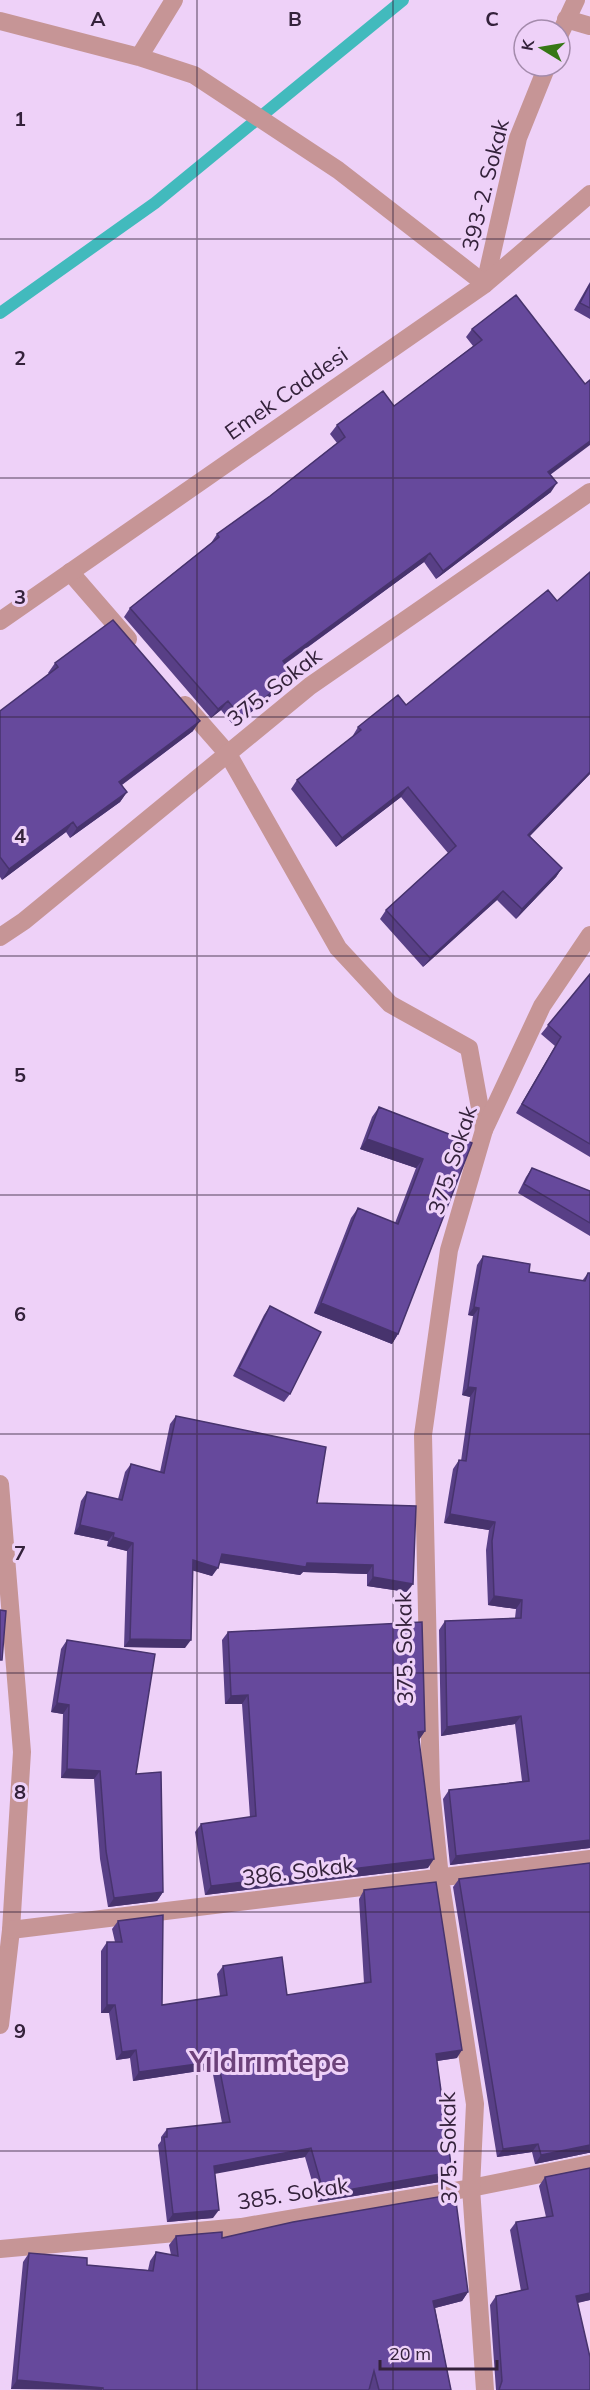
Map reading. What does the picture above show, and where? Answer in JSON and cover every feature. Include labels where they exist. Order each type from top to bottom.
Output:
[{"type":"street","points":[[139,57],[174,0]]},
{"type":"street","points":[[567,18],[576,0]]},
{"type":"street","points":[[0,21],[139,57],[194,75],[338,170],[485,284]]},
{"type":"street","points":[[572,26],[590,26]]},
{"type":"street","name":"393-2. Sokak","points":[[485,284],[518,138],[542,78]]},
{"type":"street","name":"Emek Caddesi","points":[[0,621],[485,284],[590,194]]},
{"type":"street","name":"375. Sokak","points":[[0,937],[24,921],[310,686],[590,492]]},
{"type":"street","points":[[70,572],[138,650]]},
{"type":"street","points":[[176,693],[228,754],[338,948],[390,1004],[469,1048],[484,1130]]},
{"type":"street","name":"375. Sokak","points":[[485,2390],[471,2188],[475,2104],[440,1878],[431,1789],[423,1435],[448,1250],[484,1130],[542,1006],[590,935]]},
{"type":"street","points":[[0,1484],[2,1548],[22,1752],[11,1930],[0,2025]]},
{"type":"street","name":"386. Sokak","points":[[11,1930],[590,1859]]},
{"type":"street","name":"385. Sokak","points":[[0,2249],[241,2227],[471,2188],[590,2164]]},
{"type":"building","points":[[590,284],[590,308],[580,303]]},
{"type":"building","points":[[516,295],[585,384],[590,380],[590,441],[548,472],[557,483],[443,571],[430,553],[283,661],[293,675],[241,717],[228,701],[218,709],[130,608],[219,537],[217,534],[345,437],[337,425],[383,391],[394,406],[482,340],[472,329]]},
{"type":"building","points":[[590,572],[590,772],[528,835],[562,868],[522,909],[503,891],[430,958],[386,910],[456,846],[408,787],[342,838],[297,780],[361,730],[358,727],[398,695],[406,705],[548,590],[557,601]]},
{"type":"building","points":[[113,620],[200,721],[119,782],[127,792],[77,828],[73,822],[9,869],[0,857],[0,711],[58,667],[55,663]]},
{"type":"building","points":[[590,974],[590,1144],[522,1104],[561,1037],[548,1025]]},
{"type":"building","points":[[379,1107],[472,1143],[398,1334],[321,1303],[358,1208],[398,1224],[423,1159],[367,1139]]},
{"type":"building","points":[[532,1168],[590,1191],[590,1223],[524,1184]]},
{"type":"building","points":[[483,1256],[530,1264],[529,1272],[585,1281],[590,1273],[590,1840],[456,1856],[449,1790],[529,1781],[521,1716],[447,1727],[445,1621],[521,1618],[522,1600],[494,1596],[492,1541],[495,1522],[450,1514],[459,1460],[466,1461],[476,1388],[468,1387],[479,1308],[474,1307]]},
{"type":"building","points":[[270,1306],[321,1332],[290,1394],[239,1368]]},
{"type":"building","points":[[176,1416],[326,1447],[317,1503],[416,1506],[413,1584],[373,1577],[373,1565],[307,1563],[306,1567],[222,1554],[218,1568],[193,1560],[191,1640],[130,1639],[133,1543],[113,1537],[114,1533],[80,1525],[87,1492],[122,1500],[131,1464],[164,1473]]},
{"type":"building","points":[[0,1610],[6,1611],[2,1660],[0,1660]]},
{"type":"building","points":[[422,1622],[425,1731],[418,1732],[434,1859],[211,1886],[201,1824],[256,1816],[248,1695],[231,1696],[228,1632]]},
{"type":"building","points":[[67,1640],[155,1654],[136,1774],[161,1772],[163,1892],[114,1898],[106,1851],[100,1771],[67,1769],[69,1705],[57,1703]]},
{"type":"building","points":[[590,1863],[590,2145],[541,2155],[538,2144],[503,2149],[459,1879]]},
{"type":"building","points":[[436,1882],[462,2050],[436,2054],[452,2172],[324,2194],[311,2148],[214,2166],[219,2210],[173,2214],[164,2137],[167,2137],[167,2129],[230,2122],[218,2061],[139,2072],[136,2050],[122,2052],[115,2005],[107,2005],[107,1942],[122,1942],[118,1921],[163,1915],[162,2005],[227,1995],[223,1966],[282,1957],[287,1995],[371,1982],[364,1890]]},
{"type":"building","points":[[590,2168],[590,2293],[576,2296],[590,2357],[590,2390],[499,2390],[502,2381],[496,2296],[528,2289],[516,2222],[553,2216],[545,2177]]},
{"type":"building","points":[[455,2194],[468,2292],[433,2301],[451,2390],[379,2390],[374,2371],[369,2390],[103,2390],[103,2388],[17,2380],[29,2253],[87,2258],[87,2265],[153,2271],[156,2252],[178,2256],[176,2236],[222,2232],[222,2238],[293,2222]]},
{"type":"waterway","points":[[0,313],[155,203],[403,0]]},
{"type":"district","name":"Yıldırımtepe","points":[[268,2062]]}]
